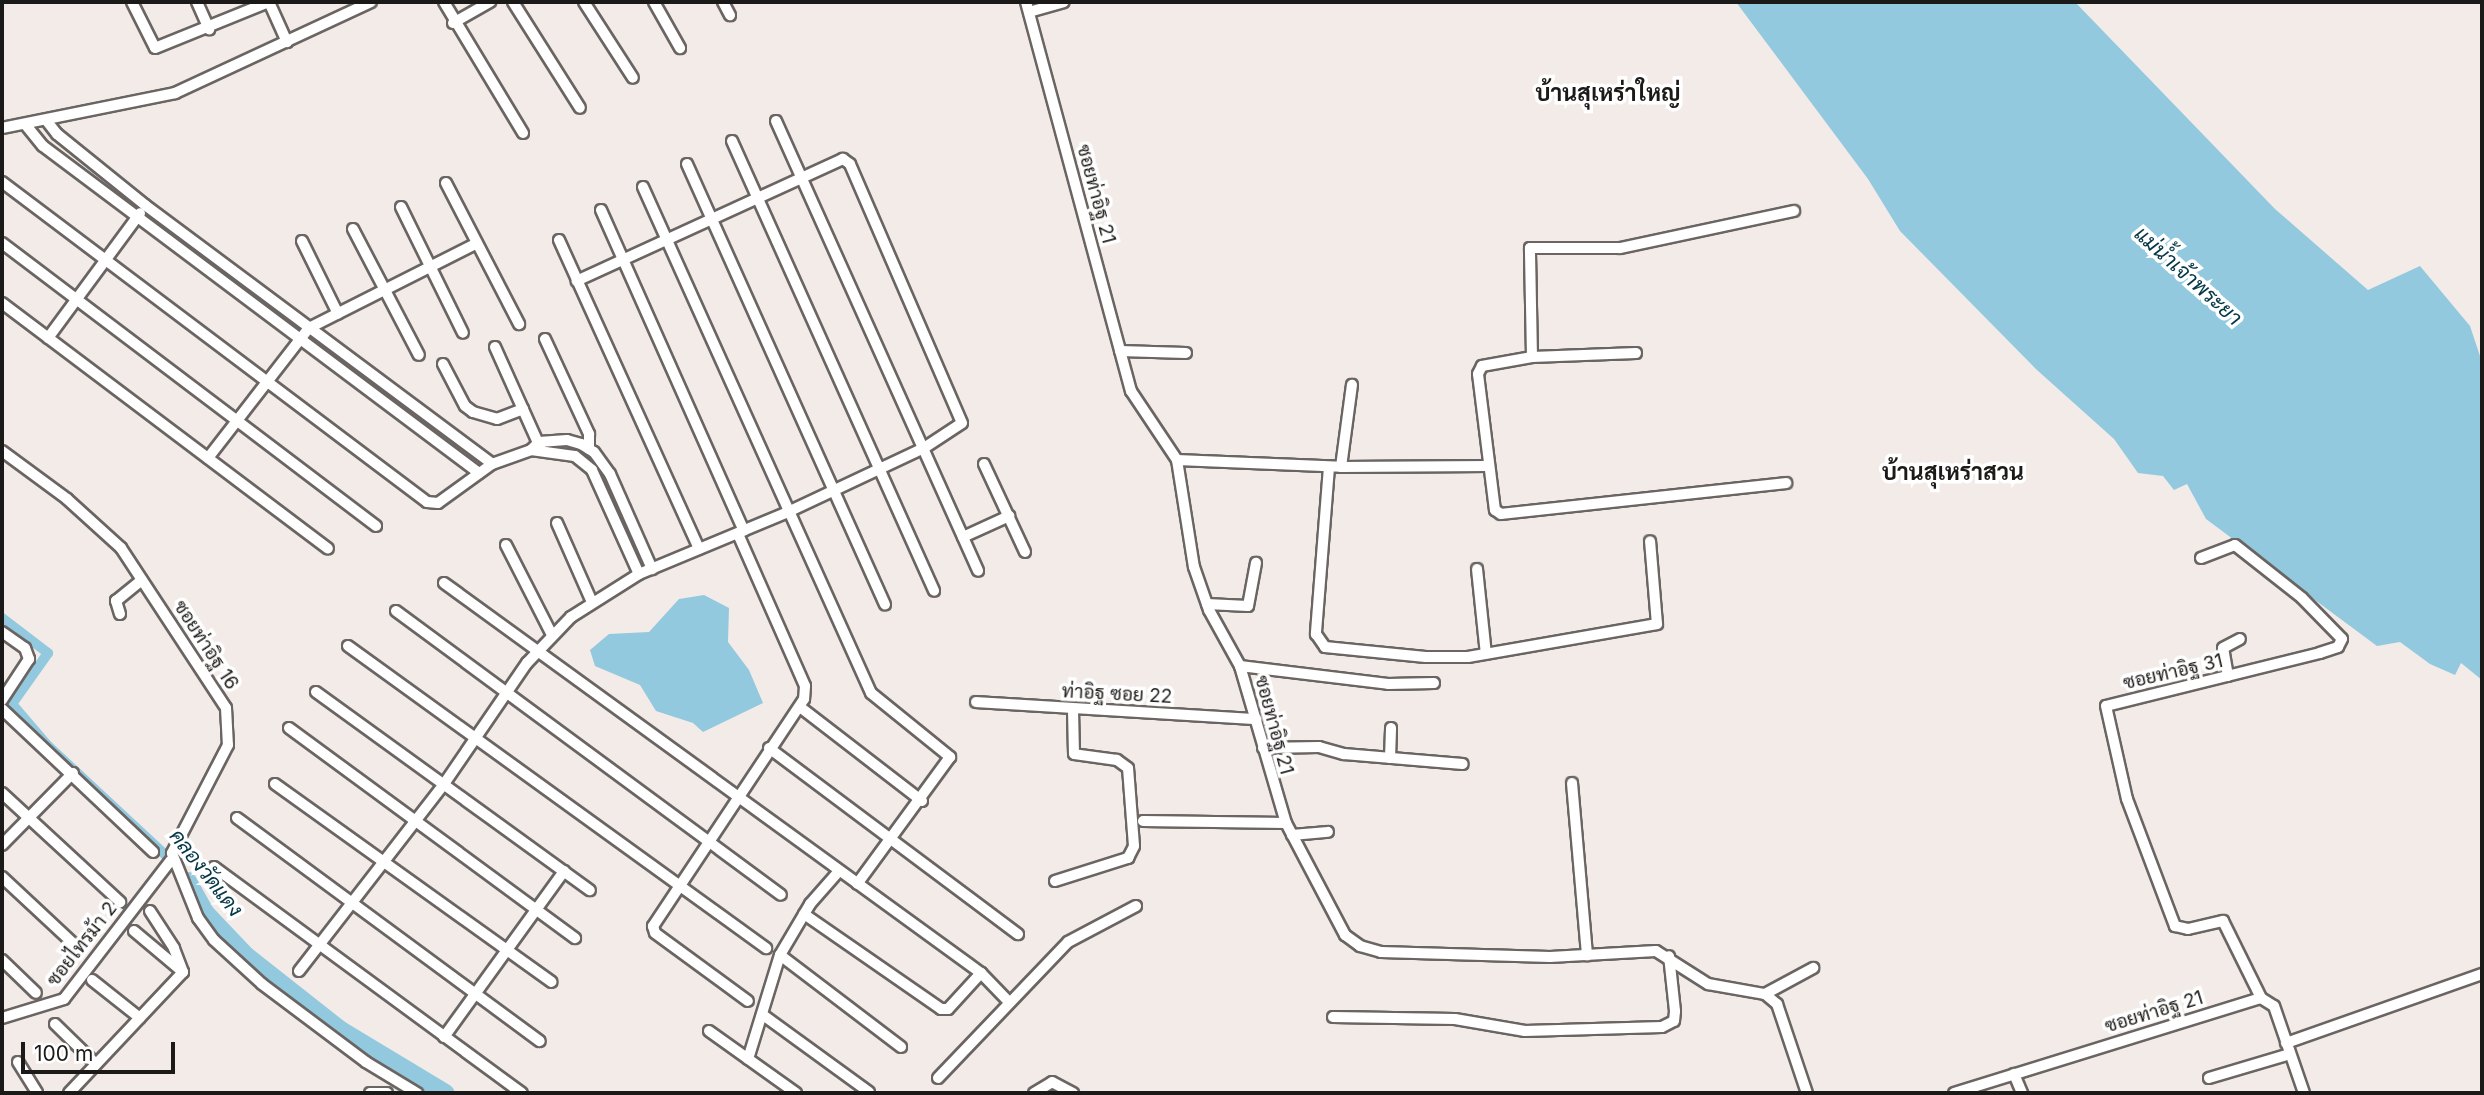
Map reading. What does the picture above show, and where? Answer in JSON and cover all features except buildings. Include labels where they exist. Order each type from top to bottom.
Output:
[{"type":"street","points":[[132,2],[155,48],[209,29],[269,2],[287,42]]},
{"type":"street","points":[[197,2],[209,29]]},
{"type":"street","points":[[2,128],[175,93],[371,2]]},
{"type":"street","points":[[444,2],[453,23],[523,133]]},
{"type":"street","points":[[453,23],[490,2]]},
{"type":"street","points":[[513,2],[580,108]]},
{"type":"street","points":[[584,2],[633,78]]},
{"type":"street","points":[[654,2],[680,48]]},
{"type":"street","points":[[723,2],[730,15]]},
{"type":"street","points":[[1027,7],[1064,2]]},
{"type":"street","name":"ซอยท่าอิฐ 21","points":[[1027,7],[1131,391],[1177,460],[1194,567],[1206,604],[1240,666],[1286,823],[1332,916],[1360,946],[1381,952],[1587,955],[1656,951],[1669,956]]},
{"type":"street","points":[[46,120],[57,134],[145,205],[492,464]]},
{"type":"street","points":[[776,121],[978,571]]},
{"type":"street","points":[[25,124],[43,146],[479,474]]},
{"type":"street","points":[[732,141],[934,590]]},
{"type":"street","points":[[299,971],[444,784],[538,652],[552,635],[591,600],[639,574],[790,511],[958,430],[961,415],[850,164],[836,158],[578,281]]},
{"type":"street","points":[[688,164],[885,605]]},
{"type":"street","points":[[2,182],[266,382],[433,504],[492,464],[537,448],[567,440],[589,449],[610,474],[652,569]]},
{"type":"street","points":[[446,183],[519,324]]},
{"type":"street","points":[[643,187],[871,693],[948,751],[949,763],[857,884]]},
{"type":"street","points":[[48,338],[145,205]]},
{"type":"street","points":[[401,207],[463,333]]},
{"type":"street","points":[[601,210],[805,686],[800,708],[769,748],[709,842],[655,919],[655,933],[748,1001]]},
{"type":"street","points":[[1532,357],[1530,248],[1619,248],[1794,211]]},
{"type":"street","points":[[353,229],[419,355]]},
{"type":"street","points":[[559,240],[699,549]]},
{"type":"street","points":[[302,241],[338,314]]},
{"type":"street","points":[[2,243],[376,526]]},
{"type":"street","points":[[208,458],[309,328],[477,243]]},
{"type":"street","points":[[2,303],[328,549]]},
{"type":"street","points":[[545,339],[589,435],[589,449]]},
{"type":"street","points":[[495,347],[537,448]]},
{"type":"street","points":[[1120,351],[1185,353]]},
{"type":"street","points":[[1636,353],[1532,357],[1482,366],[1478,374],[1495,510],[1501,514],[1786,483]]},
{"type":"street","points":[[443,364],[465,406],[473,411],[497,419],[523,409]]},
{"type":"street","points":[[1352,385],[1335,467],[1317,640],[1325,647],[1426,657],[1486,654],[1657,624],[1650,541]]},
{"type":"street","points":[[413,425],[421,413]]},
{"type":"street","points":[[537,448],[575,456],[592,470],[639,574]]},
{"type":"street","name":"ซอยท่าอิฐ 16","points":[[2,451],[102,528],[142,580],[226,708],[230,726],[228,745],[171,860]]},
{"type":"street","points":[[1177,460],[1335,467],[1488,466]]},
{"type":"street","points":[[984,464],[1026,552]]},
{"type":"street","points":[[964,537],[1009,516]]},
{"type":"street","points":[[557,523],[591,600]]},
{"type":"street","points":[[506,545],[552,635]]},
{"type":"street","name":"ซอยท่าอิฐ 31","points":[[2201,558],[2235,545],[2302,598],[2342,639],[2338,648],[2106,706],[2131,810],[2175,926],[2180,929],[2223,921],[2261,998]]},
{"type":"street","points":[[1206,604],[1248,606],[1255,563]]},
{"type":"street","points":[[1477,569],[1486,654]]},
{"type":"street","points":[[120,614],[116,601],[142,580]]},
{"type":"street","points":[[444,583],[737,799],[981,973],[1009,1002]]},
{"type":"street","points":[[396,611],[506,695],[781,895]]},
{"type":"street","points":[[2,632],[24,648],[29,659],[2,700]]},
{"type":"street","points":[[2228,676],[2222,648],[2240,639]]},
{"type":"street","points":[[348,646],[766,948]]},
{"type":"street","points":[[1240,666],[1388,684],[1434,683]]},
{"type":"street","points":[[316,692],[590,890]]},
{"type":"street","name":"ท่าอิฐ ซอย 22","points":[[976,702],[1256,719]]},
{"type":"street","points":[[800,708],[922,800]]},
{"type":"street","points":[[2,709],[73,773],[153,852]]},
{"type":"street","points":[[1055,881],[1128,858],[1133,846],[1128,768],[1117,760],[1074,754],[1073,709]]},
{"type":"street","points":[[289,728],[575,938]]},
{"type":"street","points":[[1390,758],[1391,728]]},
{"type":"street","points":[[1263,748],[1319,747],[1390,758],[1463,764]]},
{"type":"street","points":[[769,748],[1018,934]]},
{"type":"street","points":[[2,845],[73,773]]},
{"type":"street","points":[[1572,783],[1587,955]]},
{"type":"street","points":[[275,784],[552,982]]},
{"type":"street","points":[[2,793],[120,902]]},
{"type":"street","points":[[237,818],[540,1041]]},
{"type":"street","points":[[1143,821],[1286,823]]},
{"type":"street","points":[[1292,835],[1328,832]]},
{"type":"street","points":[[171,860],[198,918],[237,963],[366,1062],[417,1093]]},
{"type":"street","name":"ซอยไทรม้า 2","points":[[2,1018],[64,999],[171,860]]},
{"type":"street","points":[[214,867],[318,946],[522,1093]]},
{"type":"street","points":[[444,1037],[564,871]]},
{"type":"street","points":[[748,1059],[780,956],[804,914],[839,871]]},
{"type":"street","points":[[2,877],[76,946]]},
{"type":"street","points":[[939,1078],[1075,936],[1136,905]]},
{"type":"street","points":[[150,911],[174,948],[183,972]]},
{"type":"street","points":[[804,914],[941,1009],[948,1009],[981,973]]},
{"type":"street","points":[[134,931],[183,972]]},
{"type":"street","points":[[780,956],[901,1047]]},
{"type":"street","points":[[1669,956],[1707,984],[1765,994],[1813,968]]},
{"type":"street","points":[[1333,1017],[1455,1019],[1525,1031],[1662,1027],[1674,1021],[1675,1011],[1669,956]]},
{"type":"street","points":[[2,960],[36,993]]},
{"type":"street","points":[[69,1093],[183,972]]},
{"type":"street","points":[[2209,1078],[2482,974]]},
{"type":"street","points":[[92,980],[140,1018]]},
{"type":"street","points":[[1765,994],[1783,1017],[1807,1093]]},
{"type":"street","points":[[2261,998],[2274,1006],[2304,1093]]},
{"type":"street","name":"ซอยท่าอิฐ 21","points":[[1954,1093],[2261,998]]},
{"type":"street","points":[[763,1016],[869,1092]]},
{"type":"street","points":[[55,1024],[96,1064]]},
{"type":"street","points":[[709,1031],[796,1093]]},
{"type":"street","points":[[18,1062],[37,1093]]},
{"type":"street","points":[[2014,1074],[2022,1093]]},
{"type":"street","points":[[1034,1093],[1052,1082],[1073,1093]]},
{"type":"water","name":"แม่น้ำเจ้าพระยา","points":[[1736,2],[2075,2],[2275,209],[2368,290],[2420,266],[2470,326],[2482,362],[2482,680],[2461,663],[2455,675],[2430,664],[2400,642],[2377,646],[2206,519],[2187,484],[2174,490],[2163,476],[2138,473],[2114,439],[2037,370],[1900,231],[1868,179]]},
{"type":"water","points":[[704,595],[729,608],[728,642],[749,670],[763,703],[703,732],[693,723],[656,711],[640,685],[595,666],[590,650],[609,634],[649,632],[679,599]]},
{"type":"waterway","name":"คลองวัดแดง","points":[[2,618],[48,653],[12,704],[47,745],[175,864]]},
{"type":"waterway","name":"คลองวัดแดง","points":[[187,881],[205,913],[246,956],[340,1030],[445,1093]]},
{"type":"district","name":"บ้านสุเหร่าใหญ่","points":[[1608,93]]},
{"type":"district","name":"บ้านสุเหร่าสวน","points":[[1953,472]]}]
